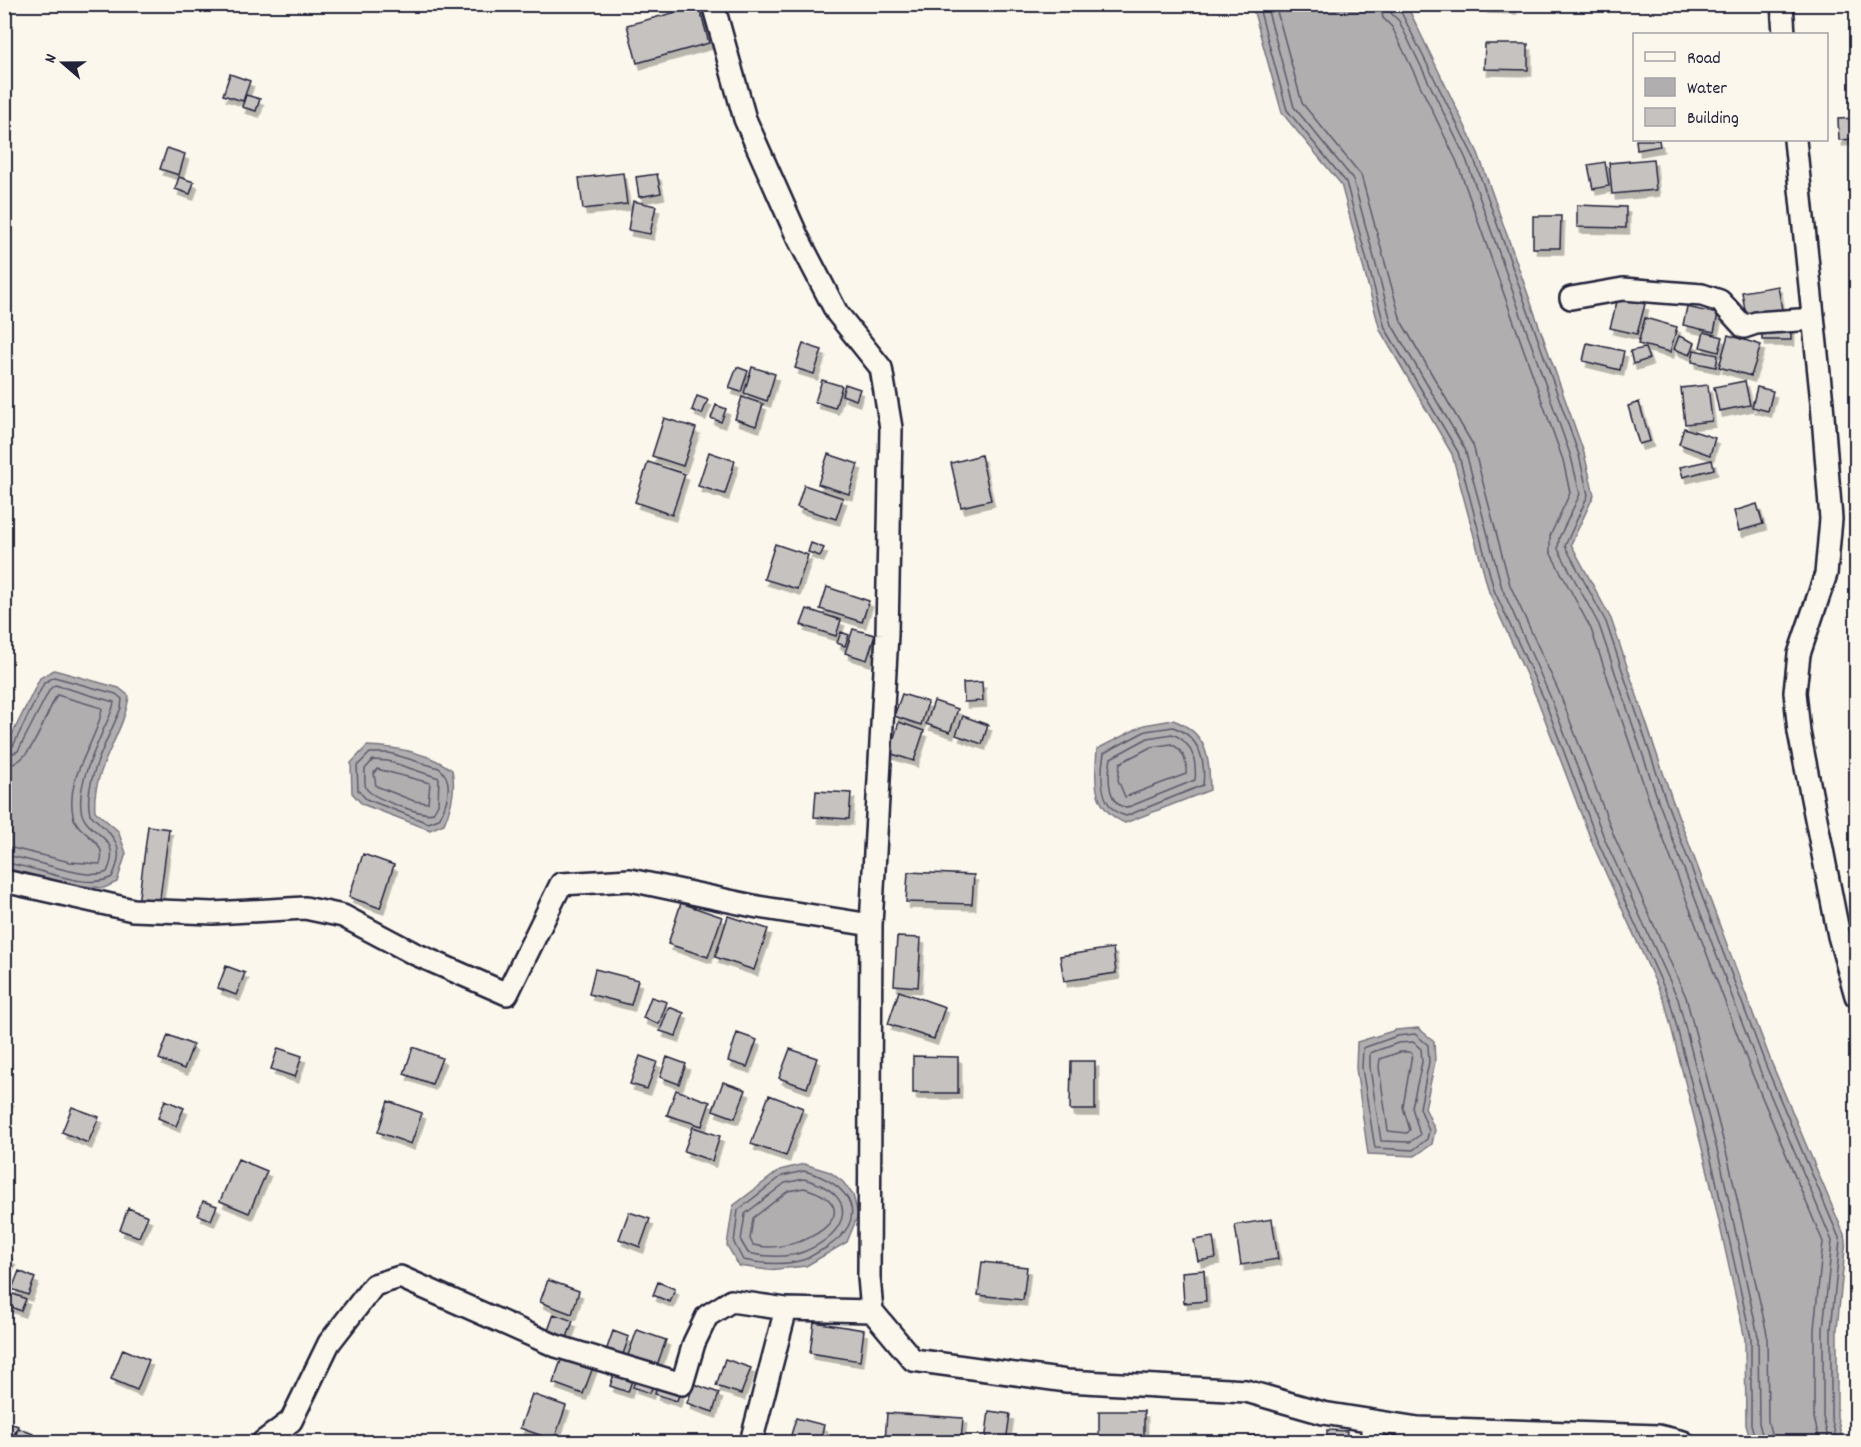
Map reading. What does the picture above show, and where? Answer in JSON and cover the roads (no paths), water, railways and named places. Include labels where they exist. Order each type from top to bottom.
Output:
[{"type":"street","points":[[713,4],[746,119],[798,238],[837,313],[881,368],[891,428],[887,634],[871,925],[869,1277],[872,1311],[913,1360],[1067,1381],[1246,1391],[1323,1413],[1418,1428],[1658,1436],[1683,1443]]},
{"type":"street","points":[[1782,4],[1784,33]]},
{"type":"street","points":[[1795,141],[1814,319],[1831,519],[1826,574],[1799,654],[1795,692],[1799,732],[1839,936],[1857,996]]},
{"type":"street","points":[[1572,298],[1623,289],[1702,295],[1720,301],[1744,327],[1756,323],[1814,319]]},
{"type":"street","points":[[4,880],[133,910],[213,913],[305,908],[343,916],[413,953],[507,994],[561,884],[630,880],[758,907],[871,925]]},
{"type":"street","points":[[263,1443],[291,1421],[329,1343],[374,1285],[400,1277],[556,1346],[682,1383],[694,1343],[706,1316],[731,1301],[786,1310],[872,1311]]},
{"type":"street","points":[[751,1443],[786,1310]]},
{"type":"street","points":[[1371,1421],[1372,1443]]},
{"type":"water","points":[[1252,5],[1400,5],[1410,12],[1478,153],[1584,453],[1594,495],[1571,544],[1611,619],[1672,799],[1772,1064],[1846,1239],[1837,1329],[1837,1417],[1843,1442],[1751,1442],[1746,1425],[1745,1339],[1708,1172],[1665,1003],[1593,845],[1538,701],[1489,592],[1452,454],[1380,330],[1341,184],[1282,113]]},
{"type":"water","points":[[54,670],[119,688],[129,696],[121,725],[98,781],[95,796],[95,811],[118,831],[126,853],[117,882],[104,888],[66,884],[5,868],[5,749],[40,678]]},
{"type":"water","points":[[1173,720],[1185,725],[1200,739],[1209,767],[1210,790],[1125,823],[1106,810],[1101,801],[1096,783],[1097,749],[1144,725]]},
{"type":"water","points":[[367,746],[422,755],[452,770],[454,784],[444,824],[430,830],[362,804],[352,793],[351,763]]},
{"type":"water","points":[[1418,1028],[1434,1041],[1435,1062],[1425,1108],[1435,1130],[1432,1144],[1415,1156],[1368,1154],[1356,1068],[1357,1042],[1396,1030]]},
{"type":"water","points":[[804,1164],[830,1172],[843,1182],[853,1195],[858,1215],[847,1242],[806,1266],[768,1270],[739,1266],[727,1245],[733,1206],[780,1170]]}]
